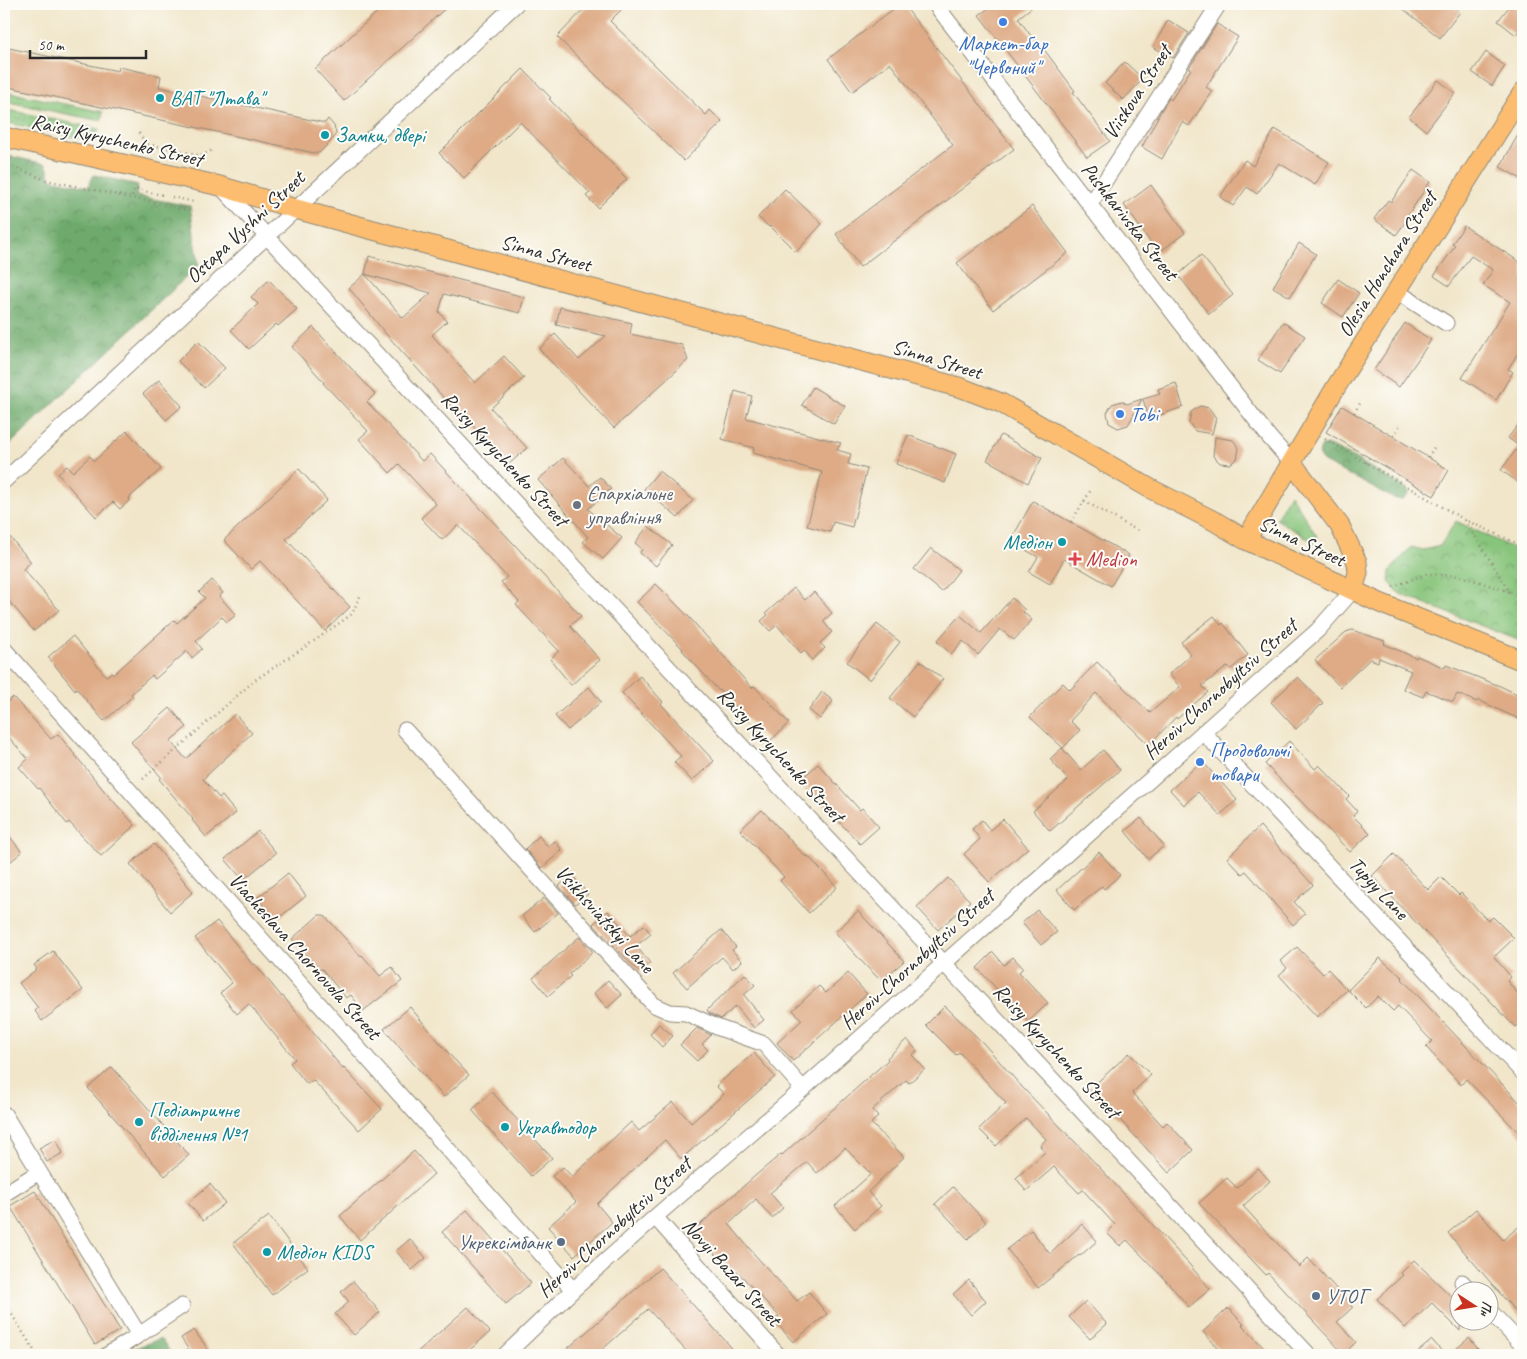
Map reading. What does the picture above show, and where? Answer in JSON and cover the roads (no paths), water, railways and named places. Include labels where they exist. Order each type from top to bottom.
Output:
[{"type":"main road","name":"Olesia Honchara Street","points":[[1246,540],[1336,386],[1523,92]]},
{"type":"main road","name":"Raisy Kyrychenko Street","points":[[4,138],[220,186],[296,209]]},
{"type":"main road","name":"Sinna Street","points":[[296,209],[962,388],[1001,403],[1151,489],[1216,522],[1246,540],[1421,620],[1523,661]]},
{"type":"main road","points":[[1292,463],[1340,526],[1357,562],[1358,573],[1353,590]]},
{"type":"street","name":"Ostapa Vyshni Street","points":[[4,481],[516,4]]},
{"type":"street","name":"Pushkarivska Street","points":[[935,4],[1292,463]]},
{"type":"street","name":"Viiskova Street","points":[[1090,204],[1219,4]]},
{"type":"street","name":"Raisy Kyrychenko Street","points":[[220,186],[1309,1355]]},
{"type":"street","points":[[1396,291],[1446,323]]},
{"type":"street","name":"Heroiv-Chornobyltsiv Street","points":[[505,1355],[573,1290],[803,1089],[1318,630],[1353,590]]},
{"type":"street","name":"Viacheslava Chornovola Street","points":[[4,649],[573,1290]]},
{"type":"street","name":"Vsikhsviatskyi Lane","points":[[406,730],[654,1005],[670,1012],[686,1013],[718,1028],[764,1044],[803,1089]]},
{"type":"street","name":"Tupyy Lane","points":[[1203,732],[1523,1073]]},
{"type":"street","points":[[4,1114],[140,1335]]},
{"type":"street","points":[[4,1194],[39,1172]]},
{"type":"street","name":"Novyi Bazar Street","points":[[655,1217],[778,1355]]},
{"type":"street","points":[[107,1355],[182,1306]]},
{"type":"street","points":[[1500,1322],[1523,1346]]},
{"type":"place","name":"Маркет-бар \"Червоний\"","points":[[1003,22]]},
{"type":"place","name":"ВАТ \"Лтава\"","points":[[160,98]]},
{"type":"place","name":"Замки, двері","points":[[325,135]]},
{"type":"place","name":"Tobi","points":[[1120,414]]},
{"type":"place","name":"Єпархіальне управління","points":[[577,505]]},
{"type":"place","name":"Медіон","points":[[1062,542]]},
{"type":"place","name":"Medion","points":[[1075,559]]},
{"type":"place","name":"Продовольчі товари","points":[[1200,762]]},
{"type":"place","name":"Педіатричне відділення №1","points":[[139,1122]]},
{"type":"place","name":"Укравтодор","points":[[505,1127]]},
{"type":"place","name":"Укрексімбанк","points":[[561,1242]]},
{"type":"place","name":"Медіон KIDS","points":[[267,1252]]},
{"type":"place","name":"УТОГ","points":[[1316,1296]]}]
